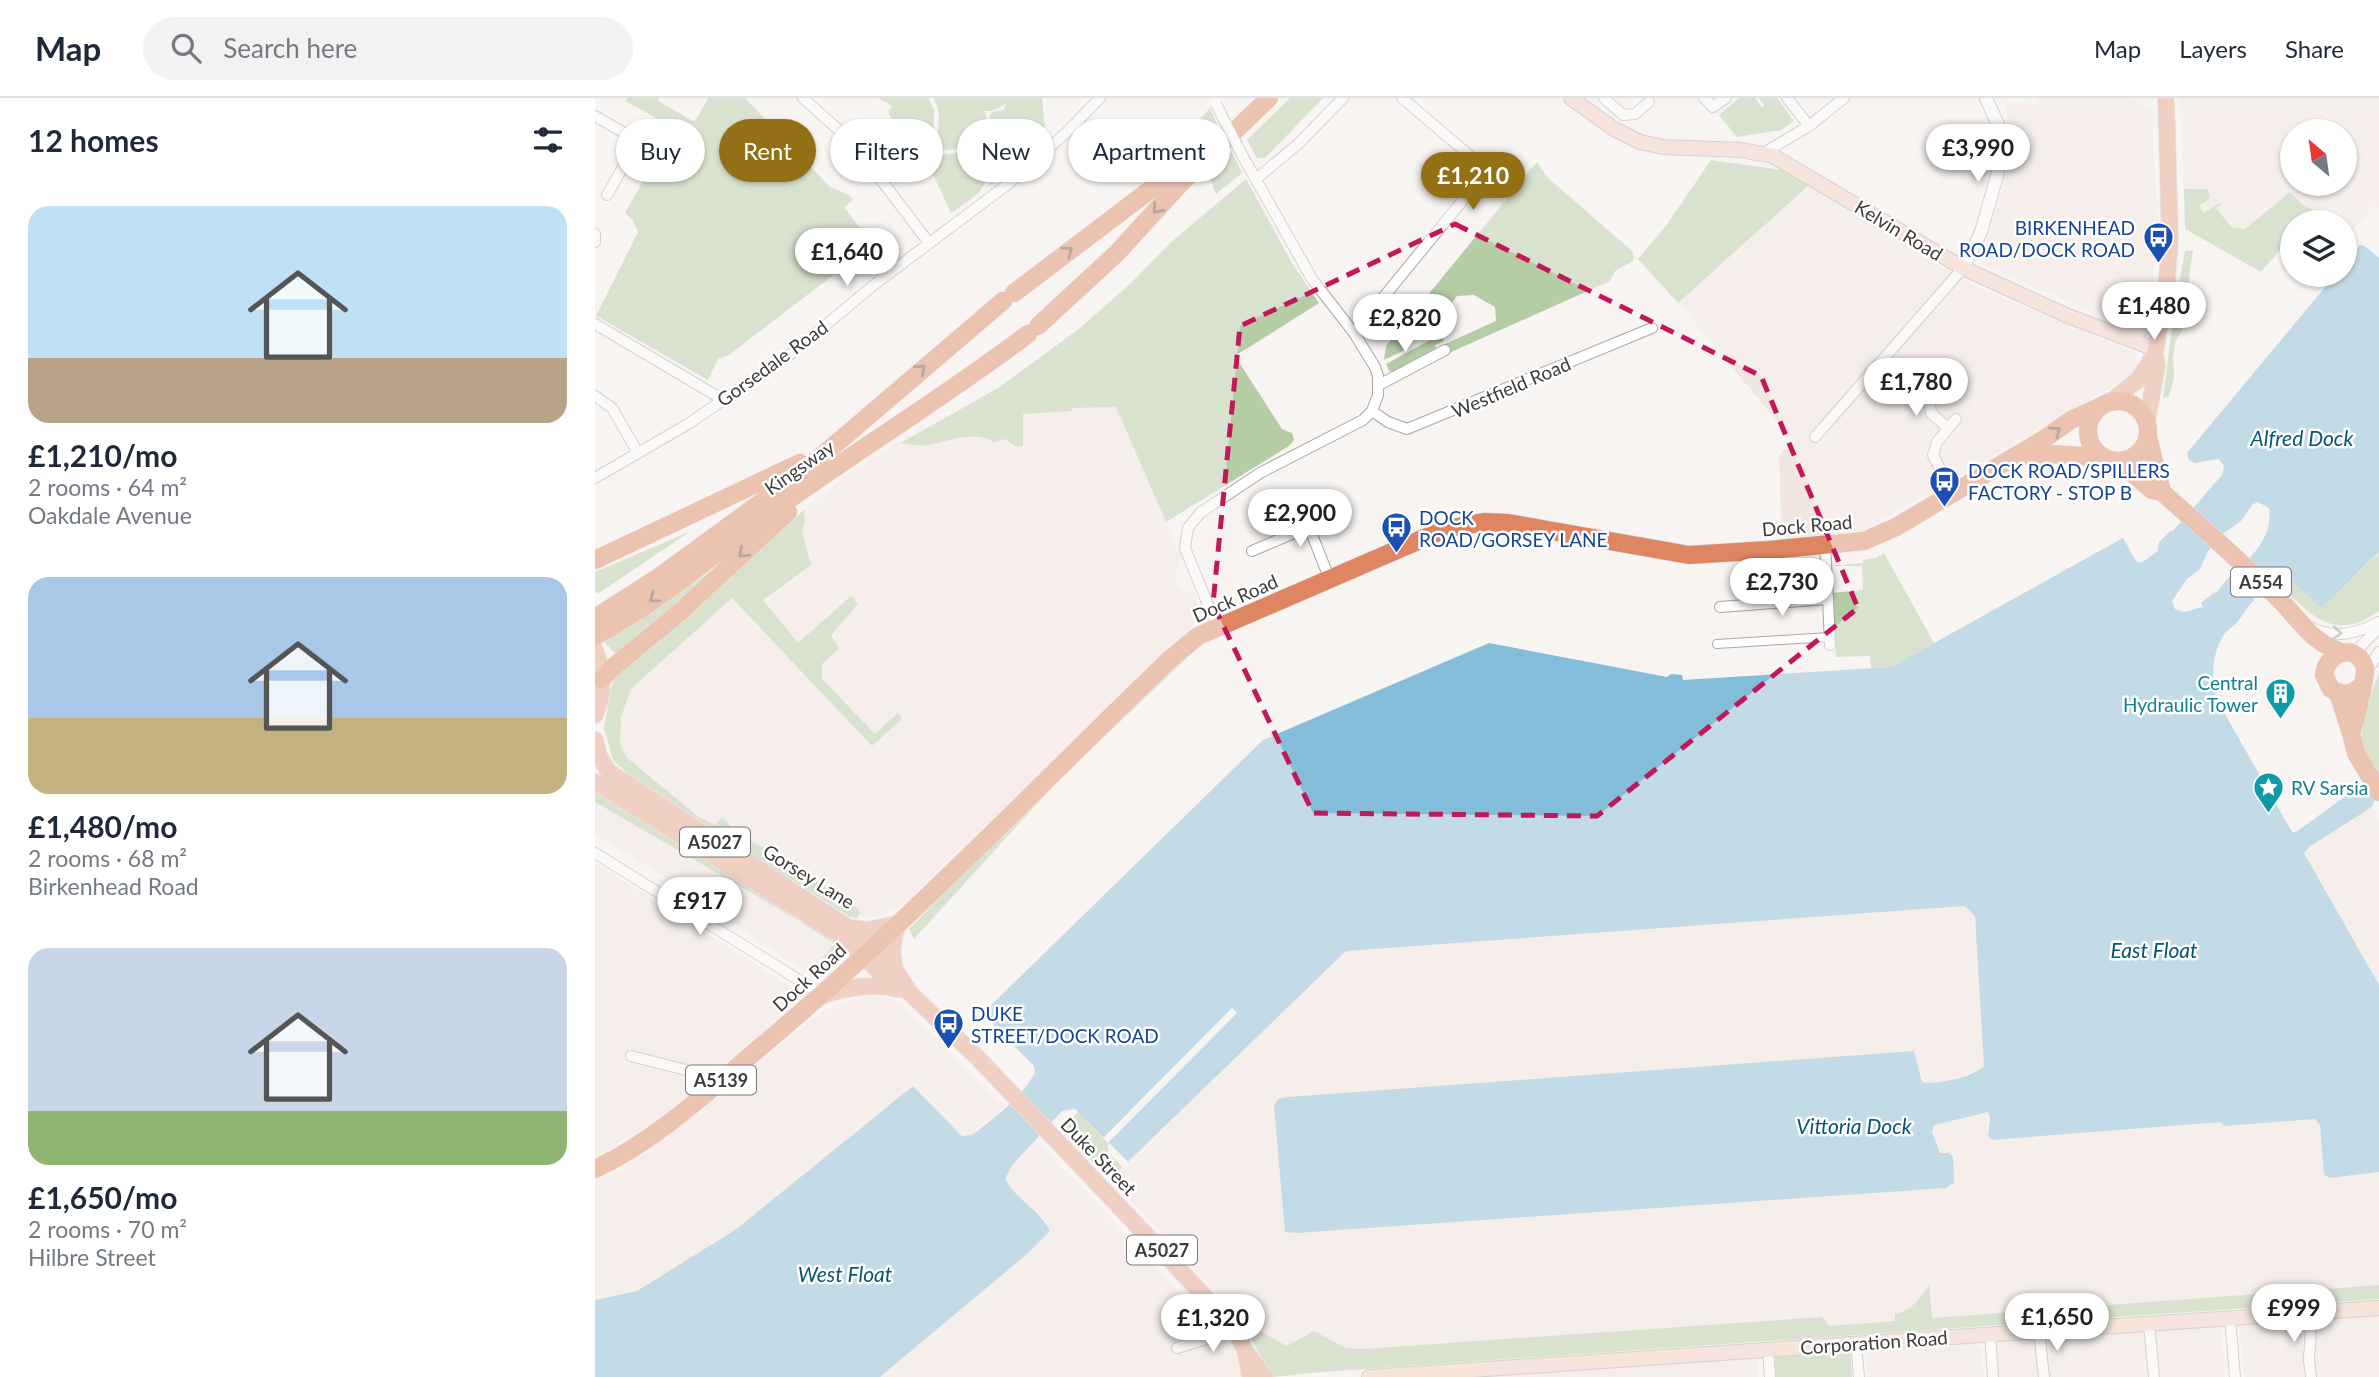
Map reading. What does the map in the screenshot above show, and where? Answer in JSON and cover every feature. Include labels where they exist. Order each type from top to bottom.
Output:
[{"type":"highway","name":"Kingsway","points":[[595,618],[659,577],[804,471],[1008,297],[1191,160],[1253,98]]},
{"type":"highway","name":"Kingsway","points":[[595,636],[646,605],[785,502],[967,380],[1033,330],[1117,253],[1180,184],[1269,98]]},
{"type":"highway","points":[[2105,405],[2121,401],[2131,403],[2141,411],[2162,492]]},
{"type":"highway","name":"Dock Road","points":[[595,1169],[646,1141],[823,995],[1169,660],[1198,636],[1443,530],[1484,522],[1508,523],[1689,555],[1864,541],[1896,527],[2013,458],[2071,420],[2105,405]]},
{"type":"highway","name":"A554","points":[[2105,405],[2089,423],[2089,436],[2095,449],[2152,490],[2162,492],[2278,598],[2299,623],[2322,644],[2361,661],[2363,680]]},
{"type":"highway","points":[[2111,459],[2129,459],[2137,454],[2144,447],[2148,430]]},
{"type":"highway","points":[[595,561],[758,485],[836,443]]},
{"type":"highway","name":"Dock Road","points":[[2013,458],[2033,454],[2111,459]]},
{"type":"highway","points":[[603,679],[849,458]]},
{"type":"highway","name":"A554","points":[[2299,623],[2332,687],[2351,733],[2355,754],[2374,785]]},
{"type":"highway","points":[[2347,653],[2333,656],[2327,662],[2324,672],[2332,687],[2351,693],[2363,680]]},
{"type":"highway","points":[[2351,733],[2363,680]]},
{"type":"main road","name":"Kelvin Road","points":[[1571,98],[1614,129],[1640,142],[1663,147],[1741,150],[1773,156],[1963,268],[2074,319],[2155,351]]},
{"type":"main road","points":[[2148,430],[2157,365],[2155,351],[2167,279],[2170,233],[2165,98]]},
{"type":"main road","points":[[2122,336],[2140,330],[2161,312]]},
{"type":"main road","points":[[2105,405],[2139,380],[2155,351]]},
{"type":"main road","points":[[595,715],[603,679],[596,653]]},
{"type":"main road","name":"Gorsey Lane","points":[[595,740],[599,756],[609,772],[847,932],[869,951]]},
{"type":"main road","name":"Gorsey Lane","points":[[595,782],[847,932]]},
{"type":"main road","points":[[839,980],[847,956],[847,932],[897,924],[892,950],[895,970]]},
{"type":"main road","name":"Duke Street","points":[[869,951],[895,970],[910,993]]},
{"type":"main road","name":"Duke Street","points":[[869,951],[885,978],[910,993],[978,1058],[1229,1322],[1265,1377]]},
{"type":"main road","points":[[823,995],[863,986],[887,986],[910,993]]},
{"type":"main road","name":"Corporation Road","points":[[1369,1377],[2379,1308]]},
{"type":"main road","name":"Duke Street","points":[[1248,1354],[1250,1377]]},
{"type":"street","points":[[803,98],[842,133],[866,160],[929,243]]},
{"type":"street","name":"Gorsedale Road","points":[[595,478],[688,424],[792,353],[929,243],[1008,184],[1100,98]]},
{"type":"street","points":[[1256,179],[1297,145],[1343,98]]},
{"type":"street","points":[[1354,333],[1477,183],[1475,160],[1402,98]]},
{"type":"street","points":[[1604,98],[1623,115],[1635,114],[1649,103]]},
{"type":"street","points":[[1704,98],[1713,107],[1726,98]]},
{"type":"street","points":[[1787,98],[1808,126]]},
{"type":"street","points":[[1762,154],[1808,126],[1844,98]]},
{"type":"street","points":[[1815,437],[1963,268],[1982,232],[1997,176],[2000,129],[1986,98]]},
{"type":"street","points":[[1215,101],[1312,279],[1354,333],[1374,367],[1379,385],[1376,404],[1363,421],[1260,473],[1193,518],[1185,538],[1185,548],[1217,627]]},
{"type":"street","points":[[595,116],[616,128]]},
{"type":"street","points":[[607,195],[616,179]]},
{"type":"street","points":[[595,234],[595,242]]},
{"type":"street","points":[[595,324],[722,399]]},
{"type":"street","name":"Westfield Road","points":[[1372,411],[1388,422],[1407,429],[1652,328]]},
{"type":"street","points":[[1379,385],[1445,351]]},
{"type":"street","points":[[1933,399],[1930,404],[1931,413],[1948,428]]},
{"type":"street","points":[[598,402],[612,408],[638,453]]},
{"type":"street","points":[[1952,494],[1933,455],[1933,449],[1956,419]]},
{"type":"street","points":[[1301,506],[1330,580]]},
{"type":"street","points":[[1252,551],[1308,527]]},
{"type":"street","points":[[1717,644],[1830,641],[1825,545]]},
{"type":"street","points":[[1720,607],[1828,599]]},
{"type":"street","points":[[2299,623],[2337,635],[2350,634],[2379,622]]},
{"type":"street","points":[[2347,653],[2361,646],[2379,628]]},
{"type":"street","points":[[2363,680],[2379,652]]},
{"type":"street","points":[[595,853],[823,995]]},
{"type":"street","points":[[631,1056],[690,1071],[707,1091]]},
{"type":"street","points":[[2311,1377],[2309,1359],[2312,1311]]},
{"type":"street","points":[[2230,1318],[2235,1377]]},
{"type":"street","points":[[1178,1348],[1210,1338],[1229,1322]]},
{"type":"street","points":[[2149,1324],[2154,1377]]},
{"type":"street","points":[[2039,1331],[2044,1377]]},
{"type":"street","points":[[1990,1334],[1993,1377]]},
{"type":"street","points":[[1857,1343],[1859,1377]]},
{"type":"street","points":[[1768,1349],[1770,1377]]},
{"type":"highlighted area","points":[[1455,224],[1761,376],[1858,608],[1597,816],[1313,813],[1213,604],[1240,326]]},
{"type":"shaded area","points":[[2039,98],[2127,98],[2152,109],[2156,200],[2160,201],[2150,314],[2146,314],[2137,323],[2122,323],[2121,327],[2108,318],[1988,267],[1983,256],[2009,155],[2006,103],[2018,102],[2035,106]]},
{"type":"shaded area","points":[[2180,98],[2379,98],[2379,208],[2374,205],[2357,226],[2357,210],[2306,210],[2294,196],[2357,196],[2357,119],[2280,119],[2280,196],[2285,196],[2245,229],[2231,227],[2216,208],[2204,214],[2199,206],[2204,188],[2184,189]]},
{"type":"shaded area","points":[[1808,186],[1974,286],[2133,352],[2138,367],[2127,379],[1859,533],[1782,538],[1779,456],[1783,450],[1799,447],[1678,303]]},
{"type":"shaded area","points":[[1079,329],[1182,557],[1175,575],[1180,589],[1195,593],[1201,617],[1069,748],[953,855],[907,902],[881,916],[850,917],[678,806],[655,794],[613,760],[604,728],[614,674],[845,476],[885,450],[998,388]]},
{"type":"shaded area","points":[[595,802],[835,944],[810,971],[803,971],[696,899],[695,892],[683,885],[679,886],[595,834]]},
{"type":"shaded area","points":[[2372,807],[2379,819],[2379,985],[2304,853],[2308,847]]},
{"type":"shaded area","points":[[595,863],[790,986],[796,991],[797,1003],[711,1076],[701,1073],[691,1081],[691,1093],[656,1120],[595,1156]]},
{"type":"shaded area","points":[[1965,906],[1975,916],[1985,1052],[1984,1066],[1979,1071],[1932,1084],[1922,1081],[1914,1051],[1675,1069],[1285,1231],[1297,1233],[1946,1188],[1940,1153],[1932,1132],[1934,1125],[1988,1112],[1988,1136],[1992,1140],[2221,1122],[2225,1126],[2315,1119],[2320,1124],[2324,1175],[2330,1178],[2379,1172],[2379,1285],[1931,1318],[1929,1286],[1919,1301],[1895,1321],[1828,1326],[1822,1317],[1362,1349],[1346,1348],[1314,1331],[1287,1346],[1245,1324],[1111,1180],[1346,951]]},
{"type":"shaded area","points":[[867,995],[889,999],[904,1006],[1005,1106],[972,1135],[962,1136],[913,1086],[735,1230],[637,1291],[595,1300],[595,1180],[618,1172],[645,1153],[711,1103],[820,1012]]},
{"type":"shaded area","points":[[1035,1139],[1233,1348],[1243,1368],[1242,1377],[880,1377],[1027,1254],[1050,1231],[1045,1220],[1008,1186],[1005,1178],[1013,1163]]},
{"type":"shaded area","points":[[2379,1299],[2379,1377],[2311,1377],[2309,1359],[2312,1303]]},
{"type":"shaded area","points":[[2300,1318],[2305,1377],[2244,1377],[2239,1323]]},
{"type":"shaded area","points":[[2221,1325],[2225,1377],[2159,1377],[2155,1331]]},
{"type":"shaded area","points":[[2146,1329],[2149,1377],[2048,1377],[2045,1336]]},
{"type":"shaded area","points":[[2035,1336],[2039,1377],[1999,1377],[1995,1339]]},
{"type":"shaded area","points":[[1973,1341],[1981,1349],[1984,1377],[1867,1377],[1864,1352],[1867,1348]]},
{"type":"shaded area","points":[[1757,1355],[1759,1377],[1472,1377]]},
{"type":"green space","points":[[627,98],[658,98],[658,101],[690,119],[658,119],[625,101]]},
{"type":"green space","points":[[708,98],[745,98],[765,119],[719,119],[719,182],[816,182],[816,172],[830,187],[849,195],[853,200],[844,207],[863,232],[872,227],[880,239],[729,355],[718,359],[708,380],[596,316],[638,232],[633,220],[625,213],[642,182],[705,182],[705,119],[697,119]]},
{"type":"green space","points":[[878,98],[928,98],[934,110],[934,119],[893,119],[888,111],[892,106]]},
{"type":"green space","points":[[934,98],[1042,98],[1044,119],[990,119],[992,112],[1004,110],[1006,104],[992,111],[984,111],[986,119],[957,119],[957,150],[943,150],[943,119],[939,119]]},
{"type":"green space","points":[[1290,98],[1323,98],[1265,158],[1257,158],[1247,140]]},
{"type":"green space","points":[[1739,98],[1755,98],[1762,107],[1764,105],[1759,98],[1777,98],[1794,121],[1781,130],[1737,137],[1719,115]]},
{"type":"green space","points":[[1210,108],[1215,119],[1200,119]]},
{"type":"green space","points":[[1232,152],[1242,173],[1216,194],[1211,182],[1230,182]]},
{"type":"green space","points":[[957,153],[957,182],[985,182],[977,194],[951,213],[937,182],[943,182],[943,154]]},
{"type":"green space","points":[[1711,160],[1782,170],[1808,186],[1678,303],[1638,259],[1665,227]]},
{"type":"green space","points":[[1537,162],[1548,178],[1631,250],[1633,261],[1615,271],[1610,281],[1449,353],[1445,344],[1496,321],[1495,307],[1474,295],[1457,296],[1436,323],[1439,332],[1422,341],[1415,329],[1403,335],[1409,348],[1384,360],[1386,346]]},
{"type":"green space","points":[[1246,179],[1292,263],[1319,303],[1235,356],[1282,429],[1292,433],[1294,440],[1289,446],[1166,522],[1116,407],[1072,408],[1071,411],[1023,414],[1023,446],[1017,447],[1005,439],[994,442],[979,437],[953,439],[926,446],[901,443],[998,388],[1079,329],[1131,283],[1170,243]]},
{"type":"green space","points":[[2184,189],[2208,189],[2210,198],[2199,206],[2204,213],[2219,203],[2221,205],[2216,208],[2231,227],[2245,229],[2285,196],[2294,196],[2313,210],[2280,210],[2280,250],[2261,272],[2185,229]]},
{"type":"green space","points":[[2193,250],[2182,331],[2173,351],[2173,382],[2169,396],[2163,398],[2185,251]]},
{"type":"green space","points":[[1441,334],[1444,341],[1435,345],[1436,350],[1393,372],[1389,371],[1386,364]]},
{"type":"green space","points":[[804,510],[802,531],[811,565],[763,600],[798,643],[851,596],[858,604],[831,635],[839,648],[822,664],[822,679],[875,734],[898,713],[902,719],[872,746],[732,598],[631,689],[621,717],[620,743],[626,757],[699,817],[715,825],[722,817],[740,836],[769,850],[858,909],[860,912],[857,918],[850,917],[632,778],[613,760],[604,728],[614,674]]},
{"type":"green space","points":[[691,531],[599,593],[595,592],[595,572]]},
{"type":"green space","points":[[1884,553],[1934,643],[1891,667],[1871,668],[1870,656],[1836,657],[1832,593],[1863,590],[1862,566],[1830,566],[1863,563],[1863,560],[1876,558]]},
{"type":"green space","points":[[2379,553],[2379,611],[2362,621],[2347,625],[2321,620],[2273,579],[2283,572],[2324,606]]},
{"type":"green space","points":[[722,564],[616,654],[604,642]]},
{"type":"green space","points":[[1190,650],[1192,653],[1056,783],[914,939],[909,929],[1054,781]]},
{"type":"green space","points":[[2379,674],[2378,773],[2366,754],[2362,724]]},
{"type":"green space","points":[[595,788],[841,941],[843,957],[829,970],[810,971],[835,944],[595,802]]},
{"type":"green space","points":[[1078,1112],[1108,1143],[1108,1153],[1123,1167],[1111,1180],[1074,1144],[1072,1133],[1065,1126]]},
{"type":"green space","points":[[1929,1285],[1932,1318],[2379,1285],[2379,1299],[1273,1377],[1246,1330],[1250,1326],[1287,1346],[1314,1331],[1346,1348],[1362,1349],[1822,1317],[1829,1326],[1895,1321],[1895,1314],[1915,1304]]},
{"type":"green space","points":[[1850,1351],[1852,1377],[1776,1377],[1775,1357]]},
{"type":"water","name":"East Float","points":[[2360,245],[2365,246],[2379,258],[2379,552],[2320,607],[2283,573],[2273,579],[2249,559],[2262,541],[2269,523],[2269,508],[2258,502],[2209,550],[2199,570],[2187,579],[2172,601],[2175,609],[2184,612],[2203,607],[2201,603],[2217,592],[2229,577],[2255,599],[2227,631],[2218,646],[2213,674],[2215,692],[2217,700],[2292,832],[2296,832],[2379,772],[2379,797],[2372,807],[2309,847],[2304,853],[2379,985],[2379,1172],[2330,1178],[2324,1175],[2320,1125],[2315,1119],[2224,1126],[2221,1122],[1992,1140],[1988,1136],[1988,1112],[1934,1125],[1932,1132],[1940,1153],[1949,1153],[1953,1157],[1954,1183],[1946,1188],[1285,1232],[1274,1106],[1278,1099],[1914,1051],[1922,1082],[1954,1079],[1972,1074],[1984,1066],[1975,916],[1965,906],[1346,951],[1128,1162],[1075,1109],[1062,1111],[1014,1163],[1005,1178],[1014,1192],[1040,1216],[1050,1231],[1027,1254],[880,1377],[595,1377],[595,1300],[637,1291],[735,1230],[913,1086],[962,1136],[972,1135],[1007,1107],[1030,1081],[1035,1072],[1034,1066],[984,1015],[985,1011],[1263,740],[1489,643],[1667,677],[1671,674],[1682,675],[1683,680],[1891,667],[2123,538],[2136,561],[2141,563],[2158,551],[2159,542],[2173,531],[2222,475],[2224,466],[2219,459],[2195,463],[2189,460],[2187,453],[2325,287],[2357,287],[2357,249]]},
{"type":"pier","points":[[1232,1008],[1237,1013],[1108,1143],[1103,1138]]},
{"type":"place","name":"BIRKENHEAD ROAD/DOCK ROAD","points":[[2158,265]]},
{"type":"place","name":"DOCK ROAD/SPILLERS FACTORY - STOP B","points":[[1945,508]]},
{"type":"place","name":"DOCK ROAD/GORSEY LANE","points":[[1396,555]]},
{"type":"place","name":"Central Hydraulic Tower","points":[[2281,720]]},
{"type":"place","name":"RV Sarsia","points":[[2268,814]]},
{"type":"place","name":"DUKE STREET/DOCK ROAD","points":[[948,1051]]},
{"type":"water label","name":"Alfred Dock","points":[[2302,437]]},
{"type":"water label","name":"Vittoria Dock","points":[[1854,1125]]},
{"type":"water label","name":"West Float","points":[[845,1273]]}]
